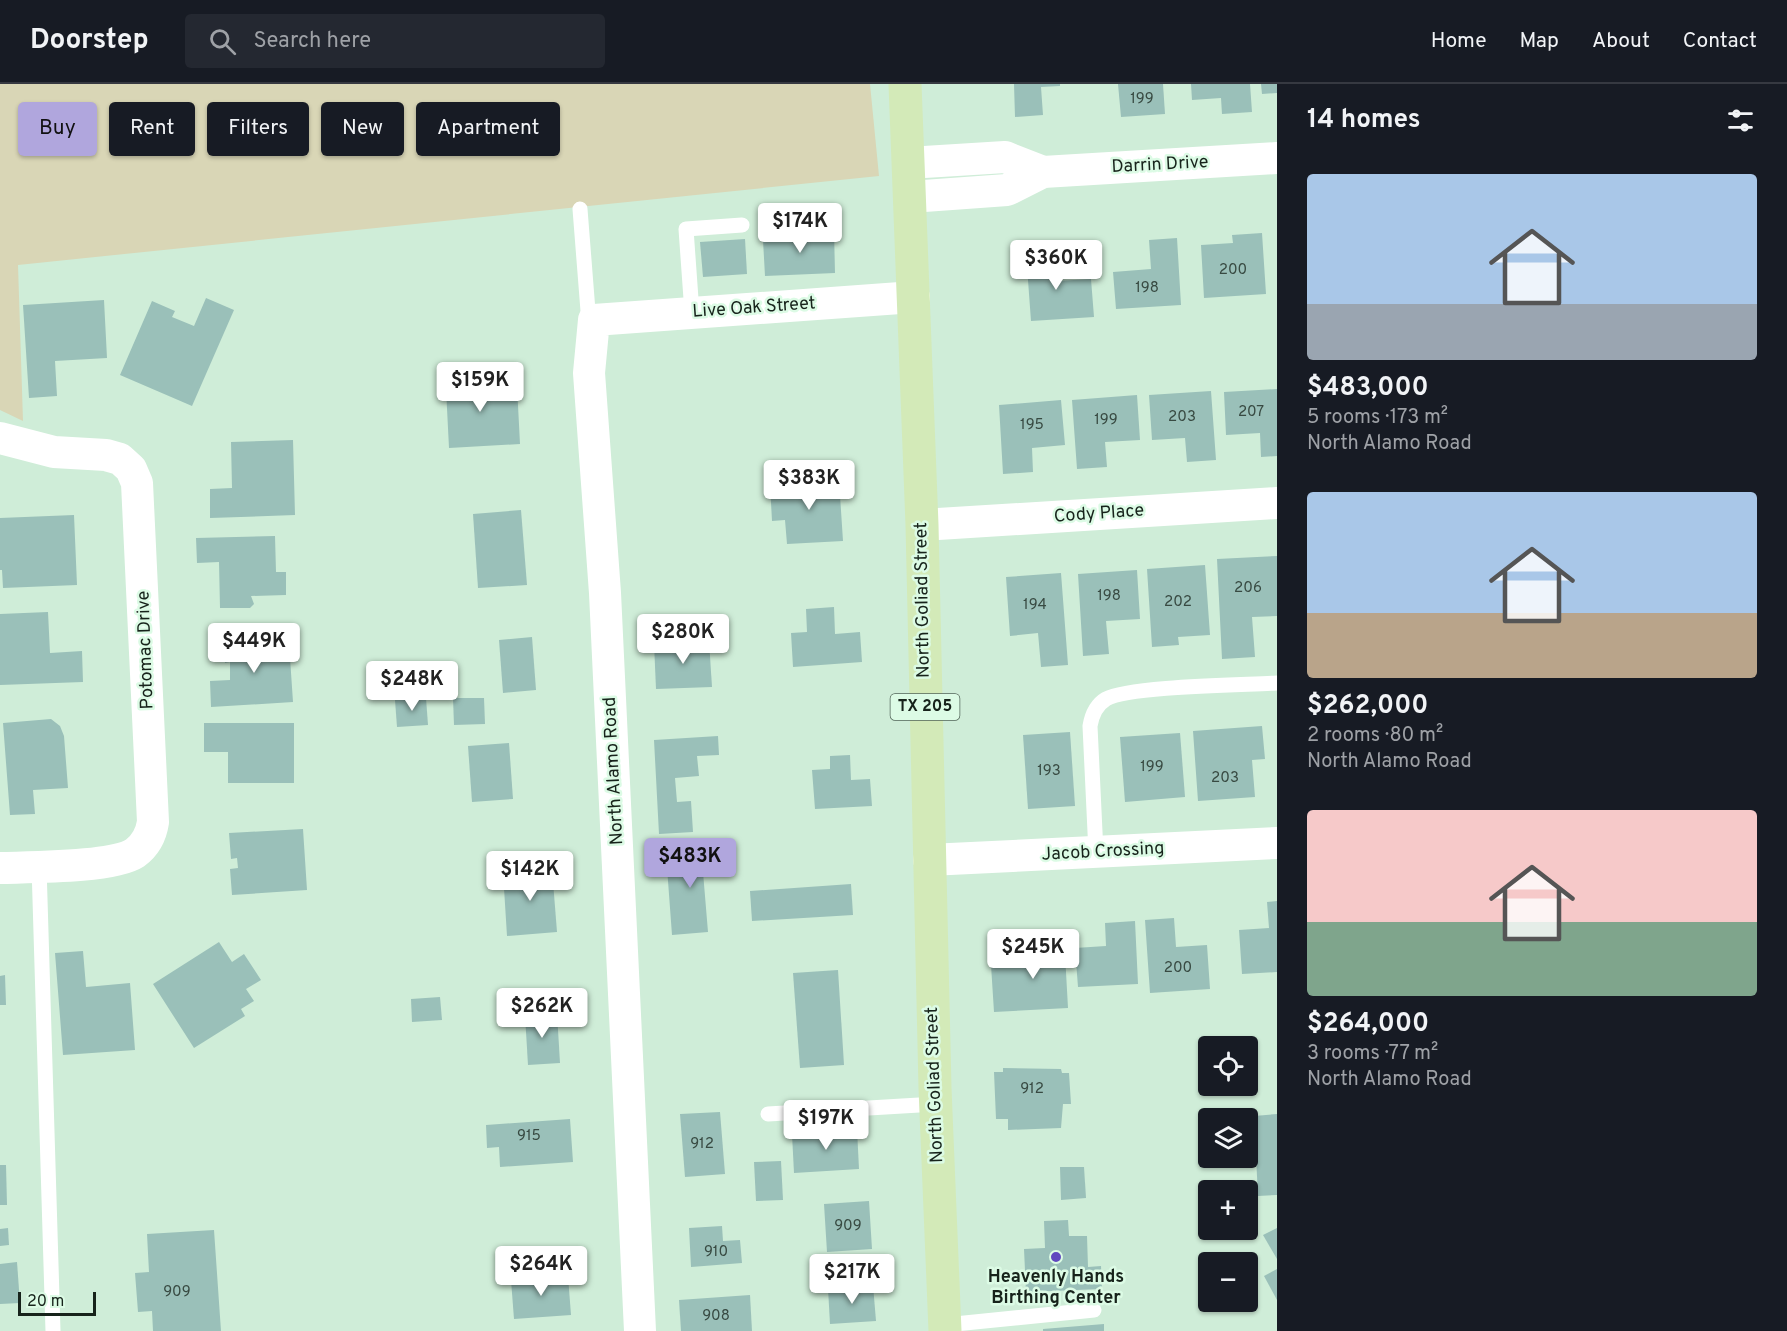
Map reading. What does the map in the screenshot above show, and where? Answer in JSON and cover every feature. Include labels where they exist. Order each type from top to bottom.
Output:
[{"type":"main road","name":"North Goliad Street","points":[[905,84],[922,525],[929,860],[945,1328]]},
{"type":"street","name":"Darrin Drive","points":[[908,163],[1005,157],[1043,172]]},
{"type":"street","name":"Darrin Drive","points":[[910,197],[1007,190],[1043,172],[1277,158]]},
{"type":"street","name":"Live Oak Street","points":[[594,320],[914,297]]},
{"type":"street","name":"North Alamo Road","points":[[594,320],[589,373],[605,593],[640,1331]]},
{"type":"street","name":"Potomac Drive","points":[[0,438],[54,452],[106,455],[120,459],[131,469],[137,483],[140,501],[153,822],[151,835],[134,854],[112,861],[39,866]]},
{"type":"street","name":"Cody Place","points":[[922,525],[1277,502]]},
{"type":"street","name":"Jacob Crossing","points":[[929,860],[1277,843]]},
{"type":"street","points":[[0,868],[39,866]]},
{"type":"lane","points":[[580,210],[588,311],[594,320]]},
{"type":"lane","points":[[692,313],[686,229],[742,225]]},
{"type":"lane","points":[[1096,853],[1090,726],[1092,715],[1099,704],[1108,698],[1138,692],[1277,683]]},
{"type":"lane","points":[[39,866],[53,1331]]},
{"type":"lane","points":[[768,1114],[936,1104]]},
{"type":"lane","points":[[945,1328],[1094,1310]]},
{"type":"shaded area","points":[[0,84],[870,84],[879,176],[18,265],[23,421],[0,410]]},
{"type":"building","points":[[1014,84],[1060,84],[1060,86],[1041,87],[1043,115],[1015,117]]},
{"type":"building","points":[[1118,84],[1163,84],[1165,114],[1121,117]]},
{"type":"building","points":[[1191,84],[1250,84],[1252,112],[1222,114],[1221,98],[1192,100]]},
{"type":"building","points":[[1261,84],[1277,84],[1277,93],[1262,94]]},
{"type":"building","points":[[834,230],[835,273],[765,276],[763,240],[779,239],[779,232]]},
{"type":"building","points":[[1262,233],[1266,294],[1204,298],[1201,245],[1233,243],[1232,235]]},
{"type":"building","points":[[1177,238],[1181,305],[1116,309],[1113,272],[1151,269],[1149,240]]},
{"type":"building","points":[[745,239],[747,274],[703,277],[700,242]]},
{"type":"building","points":[[1055,251],[1057,281],[1091,279],[1094,317],[1031,321],[1026,253]]},
{"type":"building","points":[[206,298],[234,310],[192,406],[120,375],[152,301],[175,311],[172,317],[194,326]]},
{"type":"building","points":[[104,300],[107,358],[55,361],[57,396],[29,398],[23,305]]},
{"type":"building","points":[[467,368],[468,389],[517,386],[520,444],[449,448],[445,369]]},
{"type":"building","points":[[1277,389],[1277,456],[1261,457],[1260,433],[1226,435],[1224,392]]},
{"type":"building","points":[[1211,391],[1216,460],[1187,462],[1185,438],[1152,440],[1149,395]]},
{"type":"building","points":[[1137,395],[1140,440],[1105,442],[1107,467],[1077,469],[1072,400]]},
{"type":"building","points":[[1061,400],[1065,445],[1032,448],[1033,472],[1003,474],[999,405]]},
{"type":"building","points":[[293,440],[295,515],[210,518],[210,489],[232,488],[231,442]]},
{"type":"building","points":[[839,480],[843,541],[787,544],[785,520],[772,521],[770,484]]},
{"type":"building","points":[[521,510],[527,585],[478,588],[473,514]]},
{"type":"building","points":[[74,515],[77,585],[3,588],[2,570],[0,570],[0,518]]},
{"type":"building","points":[[275,536],[276,572],[286,572],[286,595],[251,596],[254,604],[250,608],[220,608],[219,562],[197,563],[196,538]]},
{"type":"building","points":[[1277,556],[1277,616],[1252,617],[1255,657],[1222,659],[1217,559]]},
{"type":"building","points":[[1205,565],[1210,635],[1178,637],[1179,645],[1152,647],[1147,569]]},
{"type":"building","points":[[1137,570],[1140,619],[1106,621],[1109,654],[1083,656],[1078,574]]},
{"type":"building","points":[[1061,573],[1068,665],[1041,667],[1038,633],[1010,636],[1006,577]]},
{"type":"building","points":[[834,607],[835,634],[860,632],[862,662],[793,667],[791,633],[807,632],[806,609]]},
{"type":"building","points":[[48,612],[50,653],[82,651],[83,682],[0,685],[0,614]]},
{"type":"building","points":[[258,632],[259,645],[289,643],[293,702],[211,707],[210,681],[230,680],[230,662],[225,663],[224,649],[230,648],[229,634]]},
{"type":"building","points":[[532,637],[536,690],[503,693],[499,640]]},
{"type":"building","points":[[709,641],[712,687],[656,689],[654,643]]},
{"type":"building","points":[[426,698],[428,725],[397,727],[395,700]]},
{"type":"building","points":[[453,698],[484,698],[485,724],[454,725]]},
{"type":"building","points":[[51,719],[60,726],[64,736],[68,788],[33,790],[35,814],[10,815],[3,723]]},
{"type":"building","points":[[204,723],[294,723],[294,783],[228,783],[228,752],[204,752]]},
{"type":"building","points":[[1262,726],[1265,759],[1252,760],[1255,797],[1198,801],[1193,731]]},
{"type":"building","points":[[1070,732],[1075,806],[1028,809],[1023,735]]},
{"type":"building","points":[[1180,733],[1185,797],[1125,802],[1120,737]]},
{"type":"building","points":[[718,736],[719,755],[697,756],[699,776],[675,778],[677,802],[691,801],[693,832],[659,834],[654,740]]},
{"type":"building","points":[[509,743],[513,799],[472,802],[468,746]]},
{"type":"building","points":[[850,755],[851,780],[870,779],[872,806],[815,809],[812,770],[830,769],[830,756]]},
{"type":"building","points":[[303,829],[307,890],[232,895],[230,869],[238,868],[237,858],[231,859],[229,833]]},
{"type":"building","points":[[721,850],[723,871],[703,872],[708,932],[672,935],[666,854]]},
{"type":"building","points":[[552,869],[557,932],[507,936],[503,872]]},
{"type":"building","points":[[851,884],[853,915],[752,921],[750,891]]},
{"type":"building","points":[[1277,901],[1277,972],[1242,974],[1239,930],[1269,928],[1267,902]]},
{"type":"building","points":[[1174,918],[1176,947],[1207,945],[1210,989],[1150,993],[1145,920]]},
{"type":"building","points":[[1135,921],[1138,984],[1078,987],[1075,948],[1106,946],[1105,923]]},
{"type":"building","points":[[1064,936],[1068,1008],[994,1012],[991,965],[1033,962],[1032,938]]},
{"type":"building","points":[[219,942],[232,962],[244,954],[261,980],[246,989],[254,1001],[241,1009],[245,1016],[194,1048],[153,984]]},
{"type":"building","points":[[83,951],[86,987],[130,983],[135,1050],[63,1055],[55,953]]},
{"type":"building","points":[[838,970],[844,1065],[800,1068],[793,973]]},
{"type":"building","points":[[5,975],[6,1005],[0,1005],[0,976]]},
{"type":"building","points":[[440,997],[442,1020],[412,1022],[411,999]]},
{"type":"building","points":[[557,1013],[560,1063],[528,1065],[525,1015]]},
{"type":"building","points":[[1003,1068],[1061,1069],[1062,1073],[1069,1073],[1071,1104],[1063,1104],[1061,1128],[1008,1130],[1008,1119],[996,1119],[994,1072],[1003,1072]]},
{"type":"building","points":[[720,1112],[725,1174],[685,1177],[680,1114]]},
{"type":"building","points":[[1277,1114],[1277,1195],[1258,1196],[1258,1116]]},
{"type":"building","points":[[570,1119],[573,1162],[500,1167],[499,1147],[487,1148],[486,1125]]},
{"type":"building","points":[[857,1129],[859,1169],[794,1173],[792,1134]]},
{"type":"building","points":[[781,1161],[783,1200],[756,1201],[754,1162]]},
{"type":"building","points":[[0,1165],[6,1165],[7,1205],[0,1205]]},
{"type":"building","points":[[1060,1167],[1084,1167],[1086,1198],[1061,1200]]},
{"type":"building","points":[[869,1201],[872,1249],[827,1252],[824,1204]]},
{"type":"building","name":"Heavenly Hands Birthing Center","points":[[1068,1220],[1069,1236],[1087,1236],[1088,1267],[1101,1266],[1102,1289],[1026,1292],[1024,1249],[1045,1248],[1044,1221]]},
{"type":"building","points":[[722,1226],[723,1241],[740,1240],[742,1263],[691,1267],[689,1228]]},
{"type":"building","points":[[8,1228],[9,1245],[0,1246],[0,1229]]},
{"type":"building","points":[[1277,1228],[1277,1259],[1263,1235]]},
{"type":"building","points":[[214,1230],[221,1331],[153,1331],[152,1311],[138,1312],[135,1273],[149,1272],[147,1234]]},
{"type":"building","points":[[17,1262],[20,1303],[0,1304],[0,1264]]},
{"type":"building","points":[[1277,1269],[1277,1300],[1264,1276]]},
{"type":"building","points":[[568,1276],[571,1315],[514,1319],[511,1280]]},
{"type":"building","points":[[873,1285],[876,1321],[830,1324],[828,1288]]},
{"type":"building","points":[[750,1295],[752,1331],[681,1331],[679,1300]]},
{"type":"building","points":[[1104,1324],[1104,1331],[1043,1331],[1043,1329]]},
{"type":"place","name":"Heavenly Hands Birthing Center","points":[[1056,1257]]}]
